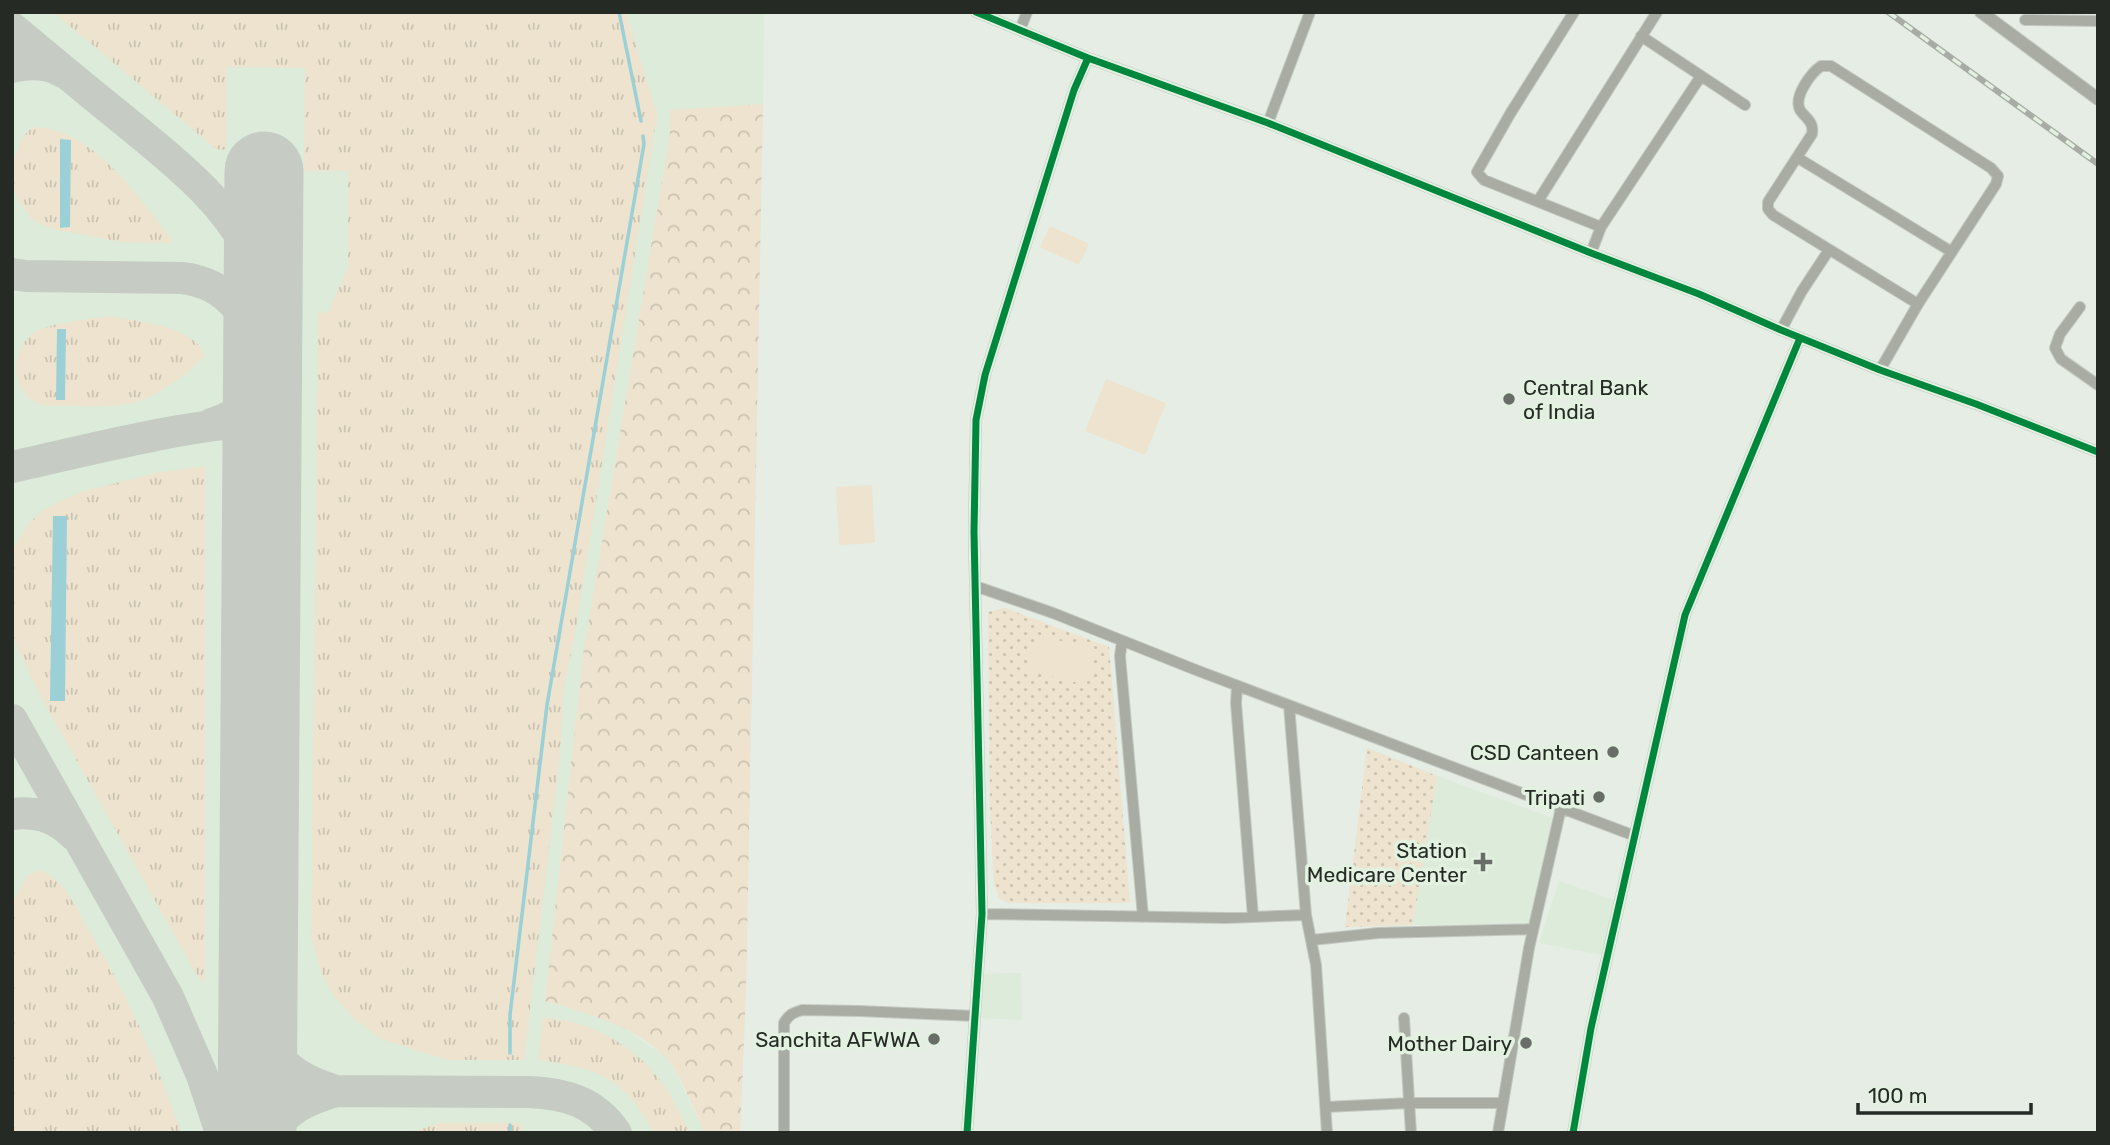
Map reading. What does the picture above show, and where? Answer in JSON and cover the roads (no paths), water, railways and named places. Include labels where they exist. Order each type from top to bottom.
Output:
[{"type":"street","points":[[976,12],[1088,58],[1269,123],[1699,294],[1880,370],[2098,452]]},
{"type":"street","points":[[1020,30],[1027,12]]},
{"type":"street","points":[[1269,123],[1310,12]]},
{"type":"street","points":[[1574,12],[1477,172],[1484,180],[1601,227]]},
{"type":"street","points":[[1538,201],[1657,12]]},
{"type":"street","points":[[1981,12],[2098,99]]},
{"type":"street","points":[[2025,20],[2098,21]]},
{"type":"street","points":[[1641,36],[1745,105]]},
{"type":"street","points":[[967,1133],[982,914],[975,586],[977,408],[1074,90],[1088,58]]},
{"type":"street","points":[[1880,370],[1996,184],[1997,173],[1831,66],[1818,67],[1798,100],[1800,110],[1813,127],[1812,134],[1768,202],[1768,209],[1773,215],[1919,304]]},
{"type":"street","points":[[1591,253],[1601,227],[1701,76]]},
{"type":"street","points":[[1798,158],[1952,253]]},
{"type":"street","points":[[1781,330],[1829,250]]},
{"type":"street","points":[[2080,307],[2060,334],[2055,348],[2061,359],[2098,385]]},
{"type":"street","points":[[1573,1133],[1591,1028],[1685,615],[1800,338]]},
{"type":"street","points":[[975,586],[1635,836]]},
{"type":"street","points":[[1122,641],[1120,656],[1143,917]]},
{"type":"street","points":[[1237,686],[1236,703],[1253,917]]},
{"type":"street","points":[[1289,705],[1306,915],[1318,990],[1327,1133]]},
{"type":"street","points":[[1498,1133],[1536,906],[1560,808]]},
{"type":"street","points":[[982,914],[1143,917],[1306,915]]},
{"type":"street","points":[[1312,940],[1378,933],[1533,929]]},
{"type":"street","points":[[784,1133],[784,1023],[788,1016],[802,1010],[975,1016]]},
{"type":"street","points":[[1404,1018],[1411,1133]]},
{"type":"street","points":[[1325,1107],[1409,1103],[1503,1103]]},
{"type":"water","points":[[60,139],[71,140],[70,227],[60,228]]},
{"type":"water","points":[[57,329],[66,329],[65,400],[56,400]]},
{"type":"water","points":[[53,516],[67,516],[65,701],[50,701]]},
{"type":"waterway","points":[[619,12],[641,121]]},
{"type":"waterway","points":[[510,1053],[510,1015],[547,705],[644,144],[643,136]]},
{"type":"waterway","points":[[510,1125],[510,1133]]},
{"type":"railway","points":[[1888,12],[2098,164]]},
{"type":"place","name":"Central Bank of India","points":[[1509,399]]},
{"type":"place","name":"CSD Canteen","points":[[1613,752]]},
{"type":"place","name":"Tripati","points":[[1599,797]]},
{"type":"place","name":"Station Medicare Center","points":[[1483,862]]},
{"type":"place","name":"Sanchita AFWWA","points":[[934,1039]]},
{"type":"place","name":"Mother Dairy","points":[[1526,1043]]}]
